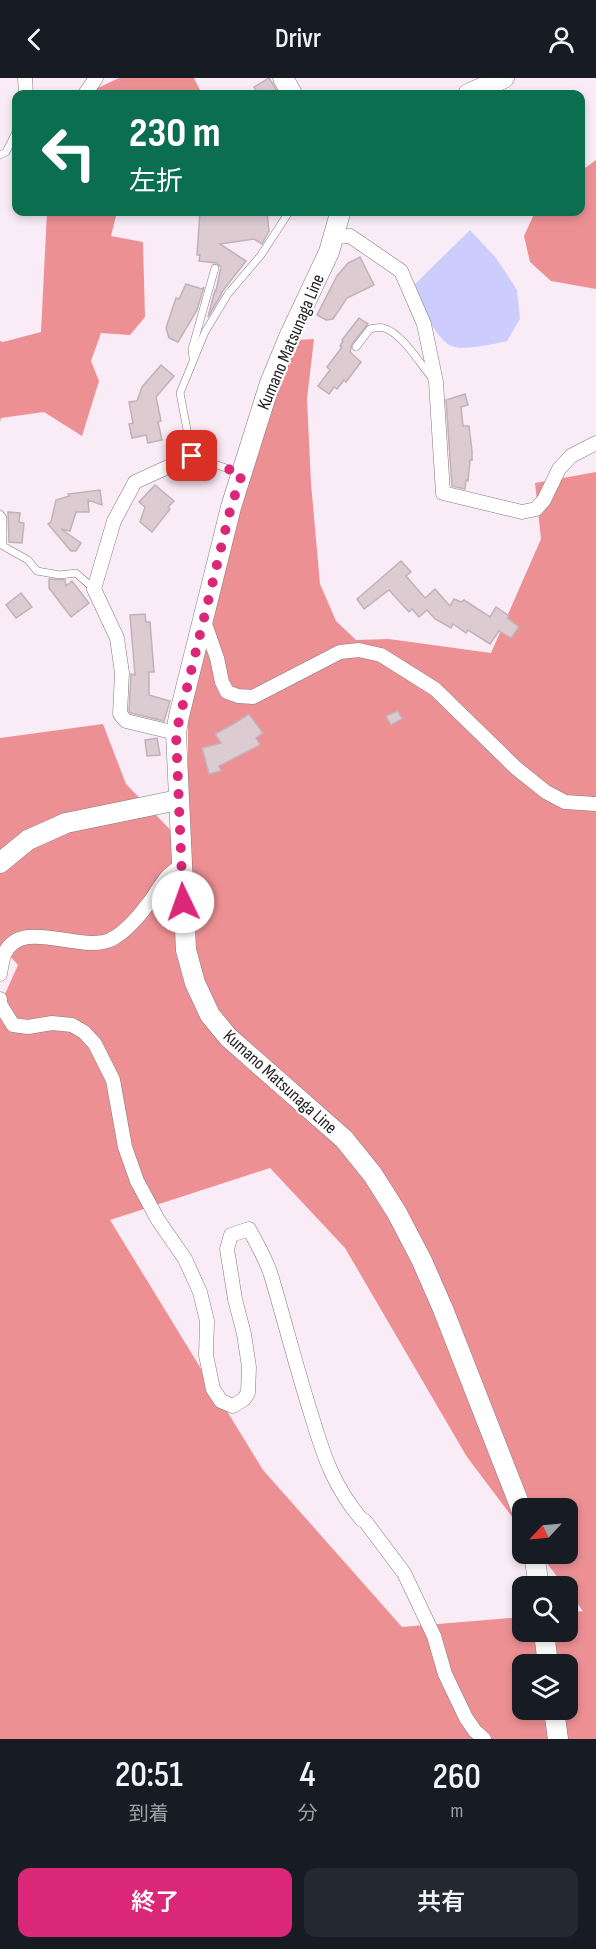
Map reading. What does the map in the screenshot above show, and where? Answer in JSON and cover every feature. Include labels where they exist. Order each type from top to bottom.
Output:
[{"type":"main road","points":[[477,90],[504,78]]},
{"type":"main road","name":"Kumano Matsunaga Line","points":[[339,216],[335,237],[329,252],[270,383],[231,507],[176,733],[186,950],[195,983],[210,1015],[228,1037],[344,1139],[373,1175],[397,1213],[422,1261],[443,1309],[517,1498]]},
{"type":"main road","points":[[0,863],[28,840],[66,823],[178,800]]},
{"type":"main road","points":[[555,1720],[558,1739]]},
{"type":"street","points":[[335,237],[350,236],[401,271],[424,324],[436,382],[443,493],[522,512],[536,509],[544,500],[559,469],[571,456],[596,442]]},
{"type":"street","points":[[176,733],[126,721],[120,714],[122,673],[117,638],[94,589],[114,521],[135,482],[192,456]]},
{"type":"street","points":[[204,621],[227,692],[238,696],[253,696],[340,652],[359,650],[381,655],[435,689],[516,768],[546,792],[565,802],[596,804]]},
{"type":"street","points":[[0,974],[4,956],[10,946],[21,939],[33,936],[102,943],[112,939],[147,906],[167,877],[181,865]]},
{"type":"street","points":[[0,999],[0,1004],[13,1025],[28,1027],[52,1023],[72,1025],[84,1032],[95,1044],[113,1080],[125,1147],[137,1181],[158,1220],[185,1259],[200,1292],[207,1321],[206,1354],[213,1389],[221,1401],[233,1406],[244,1399],[248,1393],[249,1367],[227,1249],[231,1235],[249,1229],[270,1272],[287,1328],[294,1361],[327,1466],[346,1502],[365,1521],[404,1573],[434,1636],[445,1674],[466,1718],[484,1739]]},
{"type":"lane","points":[[0,155],[6,152],[12,140]]},
{"type":"lane","points":[[242,474],[192,456],[180,393],[205,332],[228,294],[261,255],[286,216]]},
{"type":"lane","points":[[194,361],[192,349],[215,268]]},
{"type":"lane","points":[[356,347],[370,329],[382,327],[393,333],[407,346],[436,382]]},
{"type":"lane","points":[[0,514],[3,518],[3,546],[28,560],[37,572],[60,575],[76,573],[94,589]]},
{"type":"shaded area","points":[[119,78],[194,78],[200,90],[94,90]]},
{"type":"shaded area","points":[[596,160],[596,289],[551,281],[530,262],[524,236],[533,216],[585,216],[585,168]]},
{"type":"shaded area","points":[[47,216],[116,216],[111,236],[143,242],[145,317],[130,335],[101,333],[91,361],[99,381],[82,436],[44,412],[1,418],[0,422],[0,341],[41,332]]},
{"type":"shaded area","points":[[314,339],[307,399],[311,483],[320,584],[336,621],[356,640],[389,639],[491,653],[541,539],[535,483],[596,472],[596,1739],[0,1739],[0,1005],[18,965],[0,945],[0,738],[103,724],[126,784],[188,848],[188,700],[249,469],[296,340]],"holes":[[[270,1168],[345,1248],[467,1457],[512,1517],[512,1498],[578,1498],[578,1564],[548,1564],[557,1576],[578,1576],[578,1604],[583,1611],[578,1612],[578,1642],[512,1642],[512,1618],[402,1627],[263,1470],[110,1220]]]},
{"type":"water","points":[[470,230],[496,258],[517,290],[520,319],[507,341],[463,348],[451,346],[445,342],[429,320],[411,288]]},
{"type":"building","points":[[269,78],[276,90],[256,90],[254,87]]},
{"type":"building","points":[[200,216],[267,216],[269,231],[262,244],[254,239],[220,244],[246,261],[221,292],[208,317],[221,267],[217,263],[199,261],[200,255],[197,255]]},
{"type":"building","points":[[360,257],[374,285],[347,298],[333,319],[326,320],[317,315],[337,276],[348,263]]},
{"type":"building","points":[[186,284],[202,289],[204,287],[197,310],[178,342],[169,338],[166,328],[176,298],[179,299]]},
{"type":"building","points":[[359,318],[368,324],[352,344],[350,352],[361,362],[346,382],[344,380],[337,389],[334,387],[329,394],[318,386],[330,370],[327,367],[342,347],[340,346],[342,340]]},
{"type":"building","points":[[161,365],[174,376],[156,397],[162,440],[148,443],[146,435],[132,438],[129,424],[133,423],[129,402],[137,401],[142,387]]},
{"type":"building","points":[[465,394],[468,405],[461,407],[463,426],[469,426],[472,460],[470,460],[465,489],[452,486],[446,400]]},
{"type":"building","points":[[155,485],[174,501],[152,532],[140,522],[145,507],[139,502]]},
{"type":"building","points":[[100,490],[102,505],[88,500],[89,512],[76,512],[70,531],[61,529],[81,543],[76,551],[71,551],[48,524],[51,522],[56,500],[69,496],[68,494]]},
{"type":"building","points":[[8,512],[20,513],[19,522],[24,523],[22,543],[9,542]]},
{"type":"building","points":[[401,561],[411,572],[406,576],[425,598],[435,589],[450,606],[454,599],[461,602],[464,600],[490,617],[496,607],[519,627],[511,638],[499,631],[490,644],[468,630],[466,633],[453,624],[451,628],[435,619],[427,610],[419,617],[412,609],[409,612],[389,590],[364,609],[357,599]]},
{"type":"building","points":[[49,579],[65,580],[66,586],[72,581],[89,603],[71,617],[49,588]]},
{"type":"building","points":[[21,593],[32,607],[16,618],[6,605]]},
{"type":"building","points":[[145,614],[146,622],[150,622],[154,672],[149,672],[149,695],[170,701],[164,721],[129,711],[131,674],[135,675],[130,615]]},
{"type":"building","points":[[398,711],[402,719],[391,725],[386,716]]},
{"type":"building","points":[[249,714],[263,733],[256,738],[260,745],[219,766],[221,771],[209,774],[202,748],[221,743],[215,734]]},
{"type":"building","points":[[157,738],[160,755],[147,756],[145,740]]},
{"type":"route","points":[[183,902],[176,733],[231,507],[242,474],[192,456]]}]
